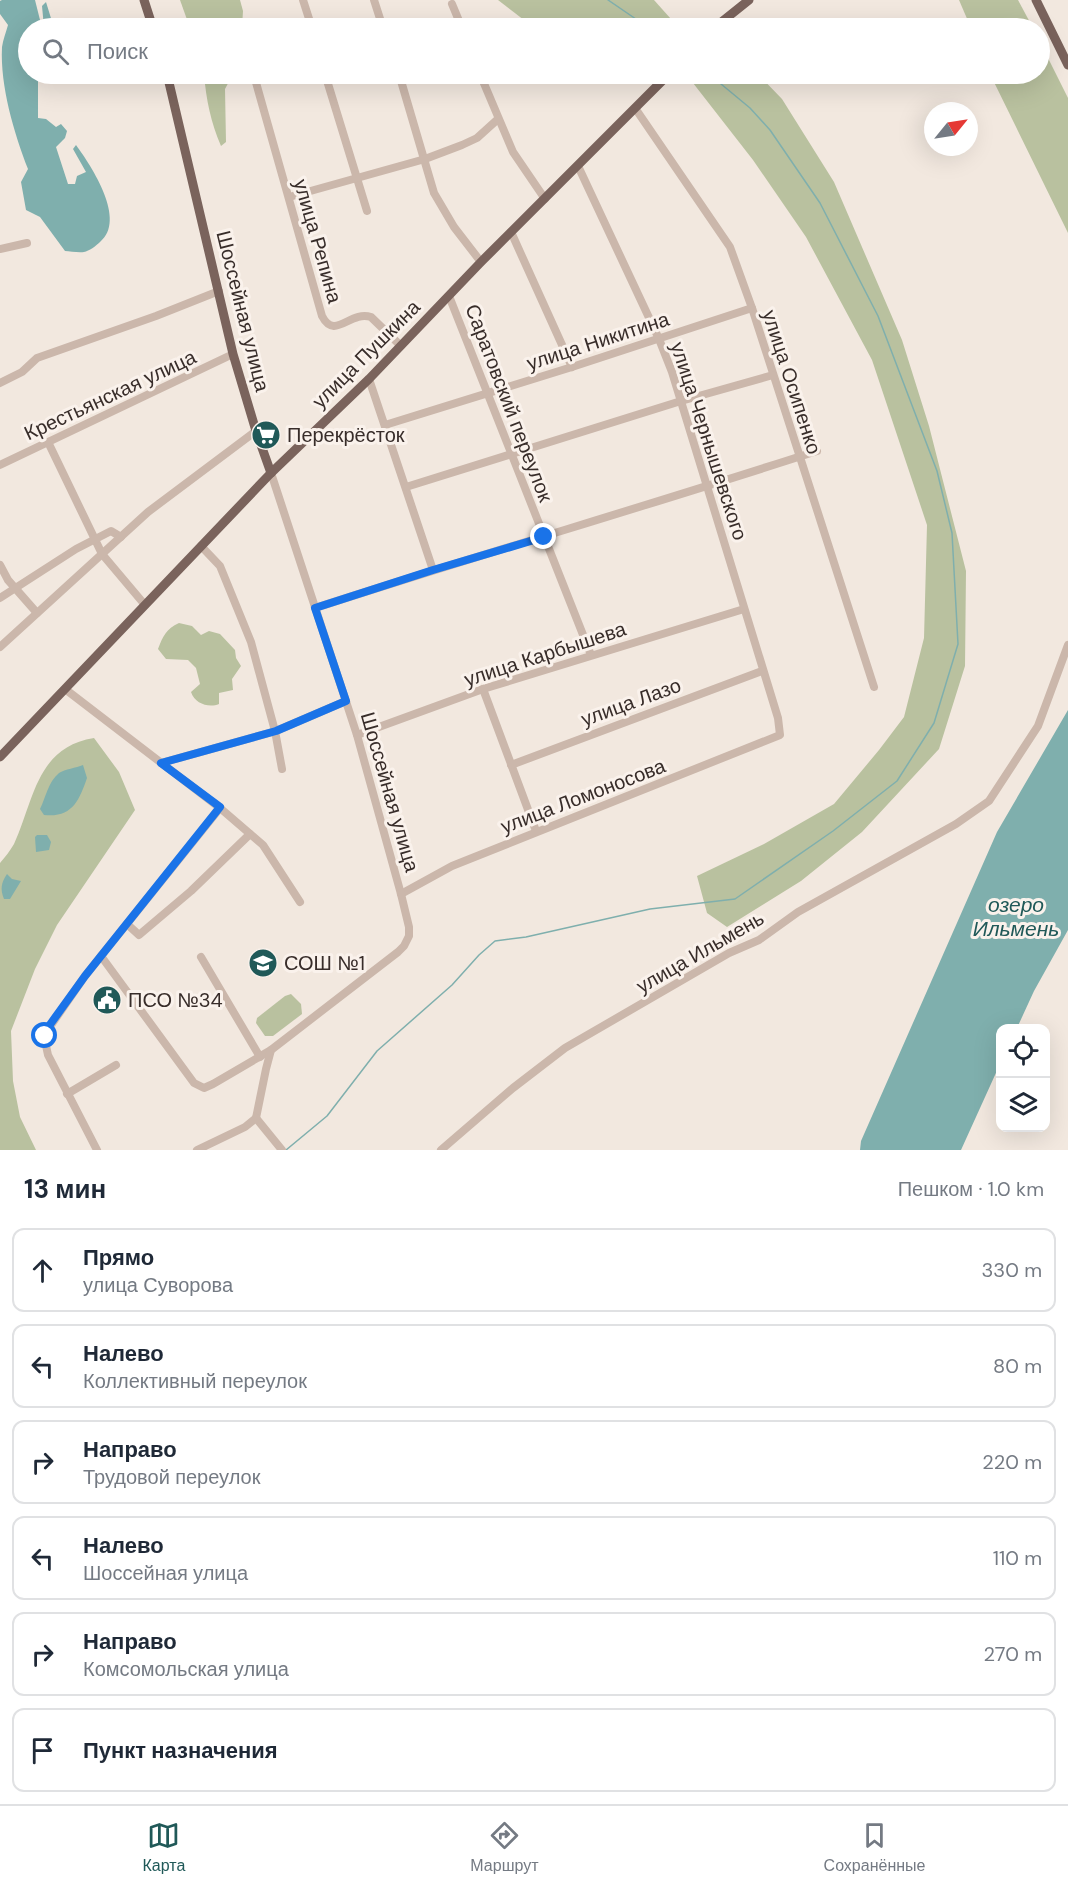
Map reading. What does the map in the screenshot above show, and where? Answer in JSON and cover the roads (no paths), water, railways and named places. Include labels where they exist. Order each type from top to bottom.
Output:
[{"type":"main road","points":[[144,0],[150,18]]},
{"type":"main road","points":[[726,18],[749,0]]},
{"type":"main road","points":[[1036,0],[1045,18]]},
{"type":"main road","points":[[1050,28],[1068,65]]},
{"type":"main road","name":"Шоссейная улица","points":[[169,84],[234,354],[256,431],[271,473]]},
{"type":"main road","name":"улица Пушкина","points":[[0,757],[271,473],[369,379],[481,262],[659,84]]},
{"type":"street","points":[[303,0],[309,18]]},
{"type":"street","points":[[374,0],[380,18]]},
{"type":"street","points":[[452,4],[458,18]]},
{"type":"street","name":"улица Репина","points":[[256,84],[325,323],[331,327],[350,319],[365,315],[371,316],[401,346]]},
{"type":"street","points":[[328,84],[367,211]]},
{"type":"street","points":[[402,84],[434,193],[454,227],[481,262]]},
{"type":"street","points":[[484,84],[513,152],[545,199]]},
{"type":"street","name":"улица Осипенко","points":[[635,108],[730,247],[752,308],[874,687]]},
{"type":"street","points":[[289,197],[425,159],[477,138],[498,119]]},
{"type":"street","name":"улица Чернышевского","points":[[578,166],[659,339],[681,401],[778,718],[780,735]]},
{"type":"street","points":[[511,232],[572,367]]},
{"type":"street","points":[[0,249],[27,243]]},
{"type":"street","points":[[0,383],[22,372],[37,358],[219,291]]},
{"type":"street","name":"Саратовский переулок","points":[[449,296],[591,656]]},
{"type":"street","name":"улица Никитина","points":[[385,425],[752,308]]},
{"type":"street","name":"Крестьянская улица","points":[[0,465],[234,354]]},
{"type":"street","points":[[406,487],[681,401],[773,375]]},
{"type":"street","points":[[369,379],[433,570]]},
{"type":"street","points":[[0,647],[148,512],[256,431]]},
{"type":"street","points":[[48,442],[102,554],[145,605]]},
{"type":"street","points":[[315,608],[818,451]]},
{"type":"street","name":"Шоссейная улица","points":[[101,956],[194,1083],[204,1088],[271,1050],[404,946],[409,936],[409,927],[357,735],[271,473]]},
{"type":"street","points":[[0,598],[76,549],[111,531],[121,537]]},
{"type":"street","points":[[201,546],[220,566],[251,642],[275,731],[282,769]]},
{"type":"street","points":[[0,565],[8,580],[37,613]]},
{"type":"street","name":"улица Карбышева","points":[[357,735],[483,689],[744,609]]},
{"type":"street","name":"улица Ильмень","points":[[441,1150],[513,1088],[565,1048],[729,953],[759,940],[798,912],[956,824],[989,801],[1038,726],[1068,645]]},
{"type":"street","name":"улица Лазо","points":[[511,765],[762,671]]},
{"type":"street","points":[[65,689],[220,807],[250,834],[262,845],[300,902]]},
{"type":"street","points":[[483,689],[536,831]]},
{"type":"street","points":[[161,763],[275,731],[346,701]]},
{"type":"street","name":"улица Ломоносова","points":[[400,894],[452,866],[780,735]]},
{"type":"street","points":[[97,1150],[48,1055],[45,1036],[49,1026],[101,956],[220,807]]},
{"type":"street","points":[[127,924],[139,935],[191,891],[250,834]]},
{"type":"street","points":[[201,957],[260,1057]]},
{"type":"street","points":[[197,1150],[256,1118],[271,1050]]},
{"type":"street","points":[[67,1094],[116,1065]]},
{"type":"street","points":[[256,1118],[280,1148]]},
{"type":"water","points":[[35,0],[40,18],[18,18],[18,84],[38,84],[38,118],[46,119],[56,127],[61,124],[67,131],[65,138],[56,147],[68,184],[75,184],[77,176],[86,172],[73,149],[76,145],[104,194],[110,221],[107,232],[98,244],[86,251],[65,251],[40,217],[26,210],[21,182],[28,169],[13,125],[3,77],[2,47],[8,25],[0,14],[0,1]]},
{"type":"water","points":[[46,2],[51,18],[43,18],[42,6]]},
{"type":"water","name":"озеро Ильмень","points":[[1068,710],[1068,930],[1034,991],[1019,1024],[996,1024],[996,1073],[961,1150],[860,1150],[861,1141],[997,832]]},
{"type":"water","points":[[83,765],[87,778],[77,801],[68,811],[61,814],[44,815],[40,809],[55,777],[61,772]]},
{"type":"water","points":[[47,835],[51,842],[49,850],[36,852],[35,837]]},
{"type":"water","points":[[7,874],[12,879],[21,881],[10,899],[4,899],[2,886]]},
{"type":"waterway","points":[[608,0],[634,18]]},
{"type":"waterway","points":[[286,1150],[327,1116],[377,1051],[452,985],[495,941],[526,937],[650,909],[735,899],[833,831],[897,781],[934,723],[958,644],[952,533],[937,471],[878,316],[820,203],[770,130],[750,108],[721,84]]},
{"type":"place","name":"Перекрёсток","points":[[266,435]]},
{"type":"place","name":"СОШ №1","points":[[263,963]]},
{"type":"place","name":"ПСО №34","points":[[107,1000]]}]
